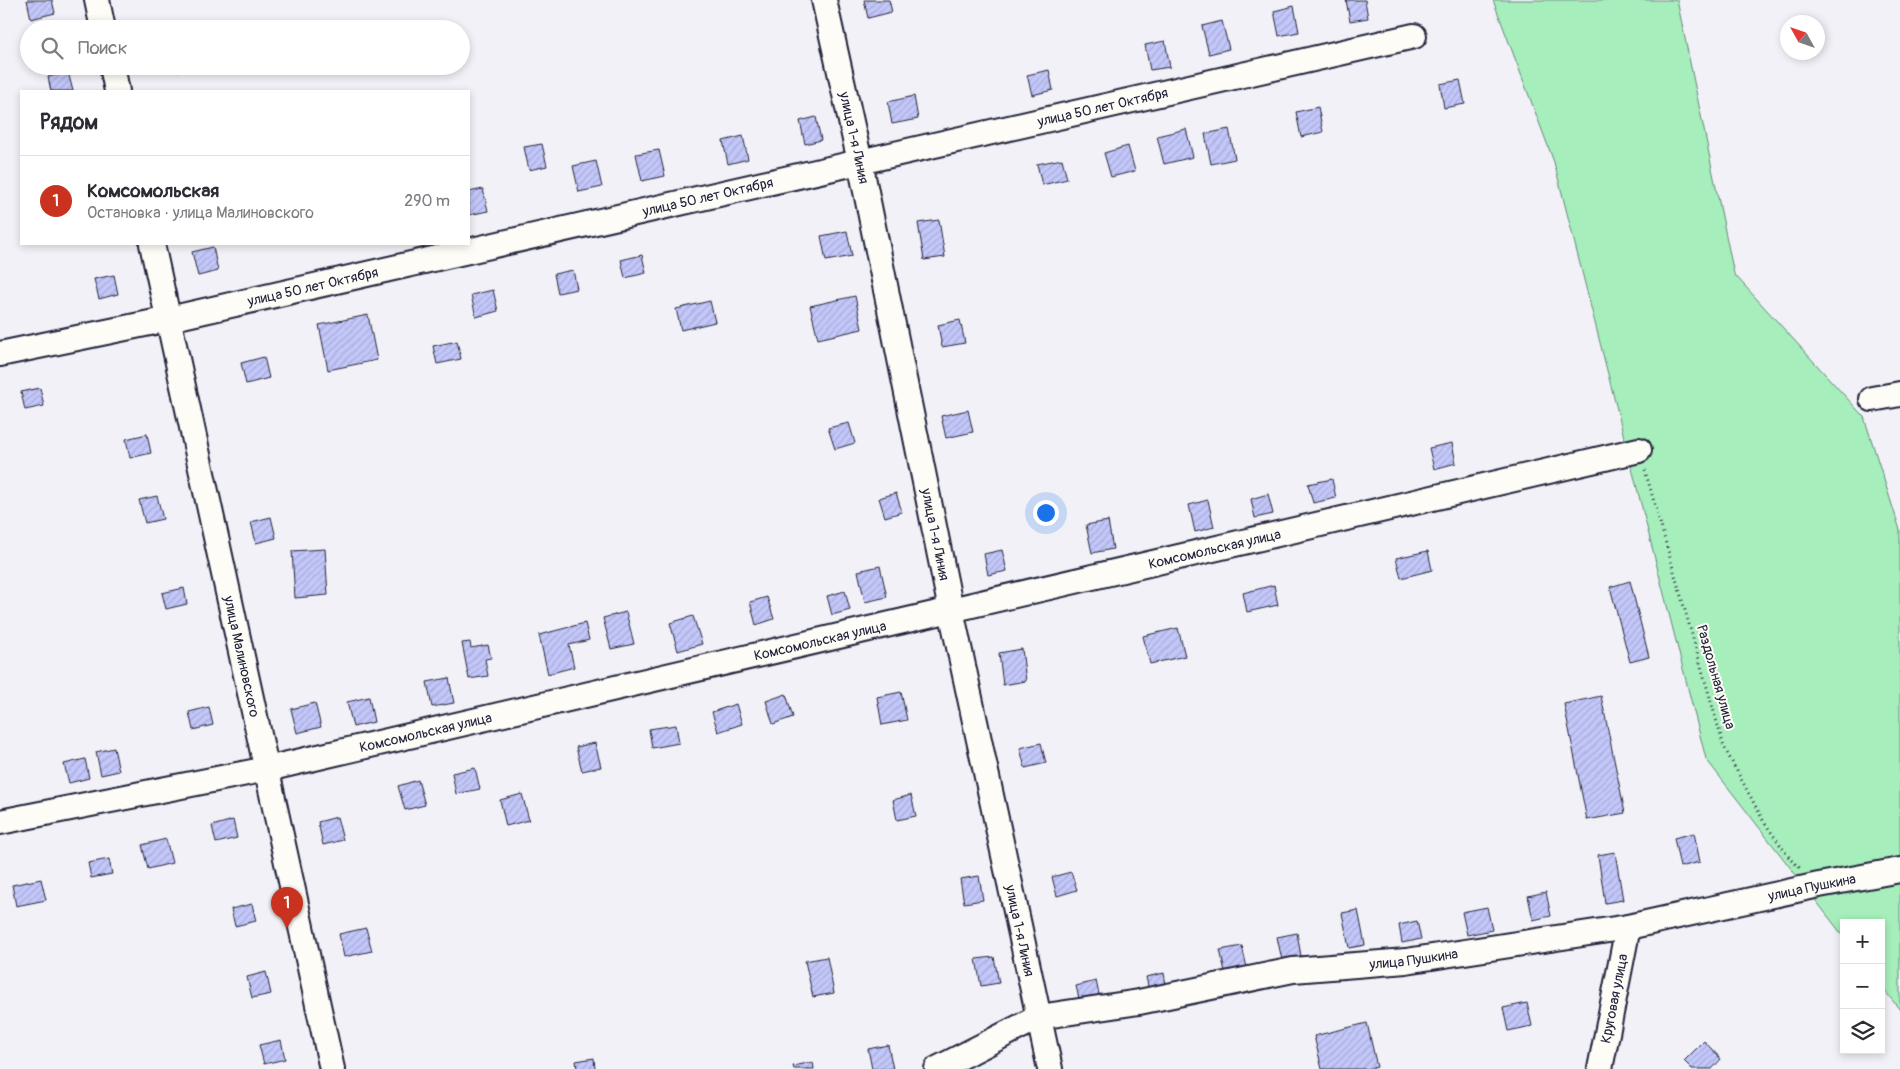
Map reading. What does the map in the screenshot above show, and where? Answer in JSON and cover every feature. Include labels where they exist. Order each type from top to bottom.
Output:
[{"type":"street","points":[[97,0],[101,20]]},
{"type":"street","name":"улица 1-я Линия","points":[[824,0],[860,162],[951,610],[1050,1069]]},
{"type":"street","name":"улица 50 лет Октября","points":[[0,354],[168,318],[1414,36]]},
{"type":"street","points":[[114,75],[117,90]]},
{"type":"street","name":"улица Малиновского","points":[[152,245],[332,1069]]},
{"type":"street","points":[[1872,399],[1900,394]]},
{"type":"street","name":"Комсомольская улица","points":[[0,822],[267,768],[1639,450]]},
{"type":"street","name":"улица Пушкина","points":[[937,1069],[1039,1017],[1138,1002],[1293,970],[1406,961],[1628,927],[1819,885],[1900,870]]},
{"type":"street","name":"Круговая улица","points":[[1600,1069],[1628,927]]},
{"type":"path","name":"Раздольная улица","points":[[1639,450],[1724,747],[1764,822],[1791,860],[1819,885]]},
{"type":"green space","points":[[1493,0],[1677,0],[1734,274],[1864,417],[1900,530],[1900,1010],[1885,991],[1885,919],[1840,919],[1840,932],[1706,759],[1554,162]]},
{"type":"building","points":[[27,0],[52,0],[55,13],[31,19]]},
{"type":"building","points":[[864,0],[889,0],[892,12],[868,18]]},
{"type":"building","points":[[1346,0],[1365,0],[1368,18],[1350,21]]},
{"type":"building","points":[[1294,6],[1299,32],[1279,36],[1274,11]]},
{"type":"building","points":[[1222,21],[1229,49],[1209,54],[1202,26]]},
{"type":"building","points":[[1165,41],[1170,67],[1150,70],[1145,45]]},
{"type":"building","points":[[1049,70],[1053,90],[1032,95],[1027,75]]},
{"type":"building","points":[[69,75],[73,90],[51,90],[48,77]]},
{"type":"building","points":[[1460,80],[1465,104],[1444,108],[1440,84]]},
{"type":"building","points":[[914,96],[918,119],[892,124],[888,102]]},
{"type":"building","points":[[1318,107],[1323,132],[1301,137],[1296,112]]},
{"type":"building","points":[[816,117],[821,140],[805,144],[800,121]]},
{"type":"building","points":[[1186,129],[1193,157],[1164,164],[1157,136]]},
{"type":"building","points":[[1229,129],[1235,159],[1211,164],[1205,134]]},
{"type":"building","points":[[743,136],[748,159],[728,164],[723,141]]},
{"type":"building","points":[[542,144],[547,166],[529,170],[524,147]]},
{"type":"building","points":[[1128,146],[1135,171],[1111,177],[1104,153]]},
{"type":"building","points":[[659,150],[665,176],[642,181],[636,154]]},
{"type":"building","points":[[1062,159],[1067,179],[1042,185],[1037,164]]},
{"type":"building","points":[[596,161],[602,187],[579,192],[573,166]]},
{"type":"building","points":[[483,189],[488,211],[470,215],[470,192]]},
{"type":"building","points":[[939,220],[945,257],[924,260],[918,223]]},
{"type":"building","points":[[847,231],[852,256],[826,261],[821,236]]},
{"type":"building","points":[[213,247],[218,271],[198,276],[192,252]]},
{"type":"building","points":[[642,255],[646,273],[625,278],[621,260]]},
{"type":"building","points":[[573,270],[577,289],[558,293],[554,274]]},
{"type":"building","points":[[114,275],[118,294],[99,299],[94,279]]},
{"type":"building","points":[[493,290],[498,311],[476,317],[471,295]]},
{"type":"building","points":[[855,296],[862,329],[818,339],[810,306]]},
{"type":"building","points":[[710,301],[715,322],[681,330],[676,309]]},
{"type":"building","points":[[368,315],[377,360],[328,370],[319,325]]},
{"type":"building","points":[[960,320],[965,343],[942,347],[938,325]]},
{"type":"building","points":[[457,341],[461,359],[437,364],[433,346]]},
{"type":"building","points":[[264,357],[269,378],[246,384],[241,363]]},
{"type":"building","points":[[40,388],[44,406],[25,410],[21,392]]},
{"type":"building","points":[[968,410],[973,432],[946,438],[941,416]]},
{"type":"building","points":[[849,423],[855,443],[835,449],[828,428]]},
{"type":"building","points":[[147,434],[151,453],[130,458],[126,439]]},
{"type":"building","points":[[1452,443],[1456,463],[1434,469],[1429,448]]},
{"type":"building","points":[[1332,479],[1336,498],[1313,503],[1308,484]]},
{"type":"building","points":[[896,493],[902,512],[885,517],[879,498]]},
{"type":"building","points":[[1268,494],[1273,514],[1255,518],[1251,499]]},
{"type":"building","points":[[157,496],[163,519],[145,523],[139,500]]},
{"type":"building","points":[[1208,500],[1214,527],[1195,532],[1189,505]]},
{"type":"building","points":[[271,517],[276,538],[256,543],[251,522]]},
{"type":"building","points":[[1108,521],[1113,549],[1092,553],[1086,525]]},
{"type":"building","points":[[325,549],[328,595],[295,598],[292,551]]},
{"type":"building","points":[[1002,550],[1007,571],[988,575],[984,554]]},
{"type":"building","points":[[1428,551],[1432,570],[1401,578],[1396,558]]},
{"type":"building","points":[[880,566],[887,597],[865,602],[858,571]]},
{"type":"building","points":[[1630,581],[1649,657],[1630,662],[1610,587]]},
{"type":"building","points":[[1274,585],[1278,605],[1247,612],[1243,593]]},
{"type":"building","points":[[184,588],[187,604],[166,609],[162,593]]},
{"type":"building","points":[[845,591],[850,610],[832,615],[827,596]]},
{"type":"building","points":[[767,597],[774,619],[756,625],[750,602]]},
{"type":"building","points":[[626,612],[634,644],[611,649],[603,618]]},
{"type":"building","points":[[693,616],[702,644],[678,651],[670,623]]},
{"type":"building","points":[[585,623],[589,640],[569,645],[574,667],[548,674],[539,635]]},
{"type":"building","points":[[1178,628],[1185,656],[1150,664],[1143,636]]},
{"type":"building","points":[[470,642],[471,648],[488,645],[491,658],[485,659],[488,676],[469,679],[462,643]]},
{"type":"building","points":[[1022,649],[1026,681],[1003,685],[999,653]]},
{"type":"building","points":[[449,678],[454,703],[432,707],[427,682]]},
{"type":"building","points":[[901,692],[907,720],[882,725],[877,697]]},
{"type":"building","points":[[786,694],[793,717],[773,724],[766,701]]},
{"type":"building","points":[[1601,696],[1625,813],[1587,820],[1564,704]]},
{"type":"building","points":[[369,697],[374,722],[353,727],[347,702]]},
{"type":"building","points":[[315,703],[321,727],[297,733],[291,709]]},
{"type":"building","points":[[736,704],[742,724],[718,732],[712,712]]},
{"type":"building","points":[[209,707],[213,725],[193,730],[189,712]]},
{"type":"building","points":[[676,725],[679,743],[652,748],[649,729]]},
{"type":"building","points":[[595,743],[601,767],[582,771],[576,747]]},
{"type":"building","points":[[1041,743],[1046,763],[1025,768],[1020,748]]},
{"type":"building","points":[[114,748],[119,771],[101,775],[96,752]]},
{"type":"building","points":[[85,759],[89,778],[69,783],[64,764]]},
{"type":"building","points":[[475,768],[480,789],[456,794],[452,773]]},
{"type":"building","points":[[418,780],[425,805],[405,810],[398,786]]},
{"type":"building","points":[[522,794],[529,820],[506,826],[500,800]]},
{"type":"building","points":[[911,795],[916,816],[897,820],[893,800]]},
{"type":"building","points":[[337,817],[343,840],[323,845],[318,822]]},
{"type":"building","points":[[233,820],[237,838],[216,843],[212,826]]},
{"type":"building","points":[[1694,833],[1700,862],[1680,867],[1674,838]]},
{"type":"building","points":[[166,839],[172,863],[148,869],[142,845]]},
{"type":"building","points":[[1615,852],[1623,900],[1605,903],[1598,855]]},
{"type":"building","points":[[109,859],[112,874],[91,878],[88,863]]},
{"type":"building","points":[[1071,872],[1077,890],[1057,896],[1052,877]]},
{"type":"building","points":[[979,876],[983,900],[964,903],[960,879]]},
{"type":"building","points":[[41,879],[46,900],[16,906],[12,885]]},
{"type":"building","points":[[1546,892],[1551,916],[1533,920],[1528,896]]},
{"type":"building","points":[[252,904],[256,921],[235,926],[231,909]]},
{"type":"building","points":[[1487,907],[1492,930],[1467,935],[1462,912]]},
{"type":"building","points":[[1358,910],[1365,945],[1349,948],[1342,913]]},
{"type":"building","points":[[1417,921],[1421,939],[1402,943],[1399,925]]},
{"type":"building","points":[[366,928],[372,951],[344,957],[339,934]]},
{"type":"building","points":[[1297,933],[1301,956],[1282,960],[1277,937]]},
{"type":"building","points":[[1242,946],[1248,972],[1226,976],[1220,950]]},
{"type":"building","points":[[827,957],[834,993],[813,997],[805,961]]},
{"type":"building","points":[[994,957],[999,983],[981,986],[976,959]]},
{"type":"building","points":[[266,972],[271,994],[252,998],[247,977]]},
{"type":"building","points":[[1164,973],[1167,991],[1150,995],[1146,977]]},
{"type":"building","points":[[1096,981],[1101,1003],[1081,1007],[1076,986]]},
{"type":"building","points":[[1527,1003],[1532,1026],[1508,1031],[1503,1008]]},
{"type":"building","points":[[1367,1023],[1377,1067],[1368,1069],[1322,1069],[1314,1036]]},
{"type":"building","points":[[281,1040],[285,1059],[264,1064],[259,1045]]},
{"type":"building","points":[[1704,1041],[1721,1059],[1712,1069],[1692,1069],[1684,1061]]},
{"type":"building","points":[[888,1045],[893,1069],[872,1069],[868,1049]]},
{"type":"building","points":[[594,1058],[595,1069],[577,1069],[576,1061]]},
{"type":"building","points":[[813,1062],[814,1069],[794,1069],[793,1066]]},
{"type":"place","name":"Комсомольская","points":[[287,928]]}]
